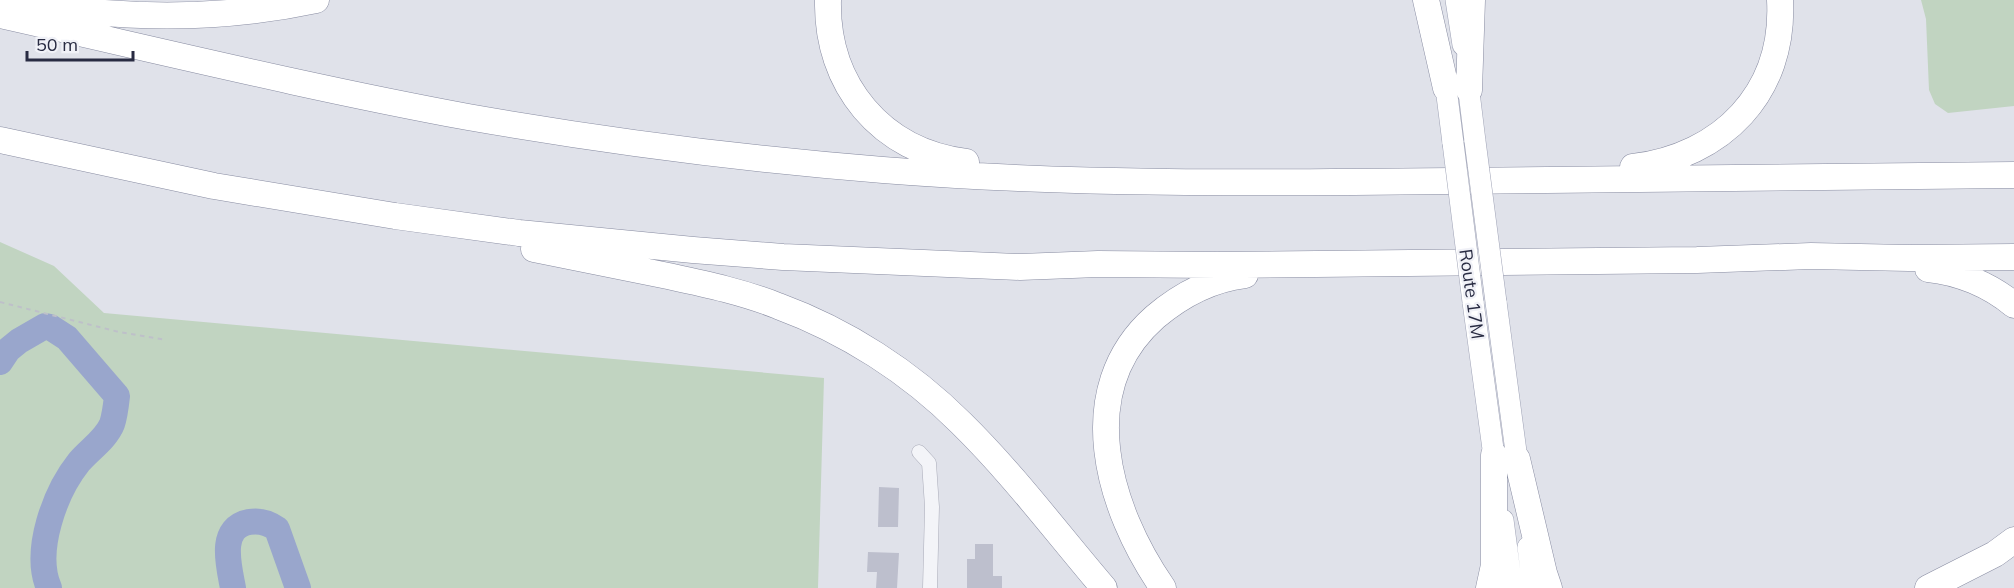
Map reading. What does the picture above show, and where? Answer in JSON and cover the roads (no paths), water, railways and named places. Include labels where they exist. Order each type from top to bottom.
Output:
[{"type":"highway","points":[[5,0],[99,13],[168,16],[235,13],[316,0]]},
{"type":"highway","points":[[828,0],[828,27],[833,53],[851,91],[866,111],[883,128],[904,142],[929,154],[955,161],[1117,182],[2014,175]]},
{"type":"highway","points":[[1426,0],[1458,89]]},
{"type":"highway","points":[[1458,89],[1472,0]]},
{"type":"highway","points":[[1522,180],[1648,165],[1671,160],[1713,140],[1730,127],[1759,90],[1776,47],[1780,24],[1780,0]]},
{"type":"highway","points":[[0,15],[364,96],[469,117],[594,137],[749,157],[884,170],[1097,180]]},
{"type":"highway","points":[[0,140],[202,184],[358,211],[519,233],[783,257],[1020,267],[1098,264],[1697,260],[1811,256],[2014,257]]},
{"type":"highway","points":[[358,211],[724,289],[778,305],[835,331],[904,374],[960,421],[1104,588]]},
{"type":"highway","points":[[1811,256],[1937,270],[1985,285],[2014,305]]},
{"type":"highway","points":[[1162,588],[1146,563],[1121,511],[1107,457],[1105,429],[1110,391],[1127,352],[1138,334],[1166,308],[1212,283],[1237,276],[1335,264]]},
{"type":"highway","points":[[1490,588],[1505,457]]},
{"type":"highway","points":[[1505,457],[1550,588]]},
{"type":"highway","points":[[1928,588],[1995,554],[2014,540]]},
{"type":"main road","name":"Route 17M","points":[[1435,0],[1458,89],[1475,141],[1496,302],[1512,588]]},
{"type":"main road","name":"Route 17M","points":[[1456,0],[1458,89],[1453,143],[1473,303],[1533,588]]},
{"type":"street","points":[[920,452],[929,463],[932,507],[930,588]]},
{"type":"waterway","points":[[0,362],[8,350],[19,341],[45,326],[50,327],[67,338],[117,396],[112,424],[102,439],[79,462],[55,505],[45,540],[45,573],[49,588]]},
{"type":"waterway","points":[[233,588],[228,559],[229,540],[239,526],[257,521],[277,529],[298,588]]}]
